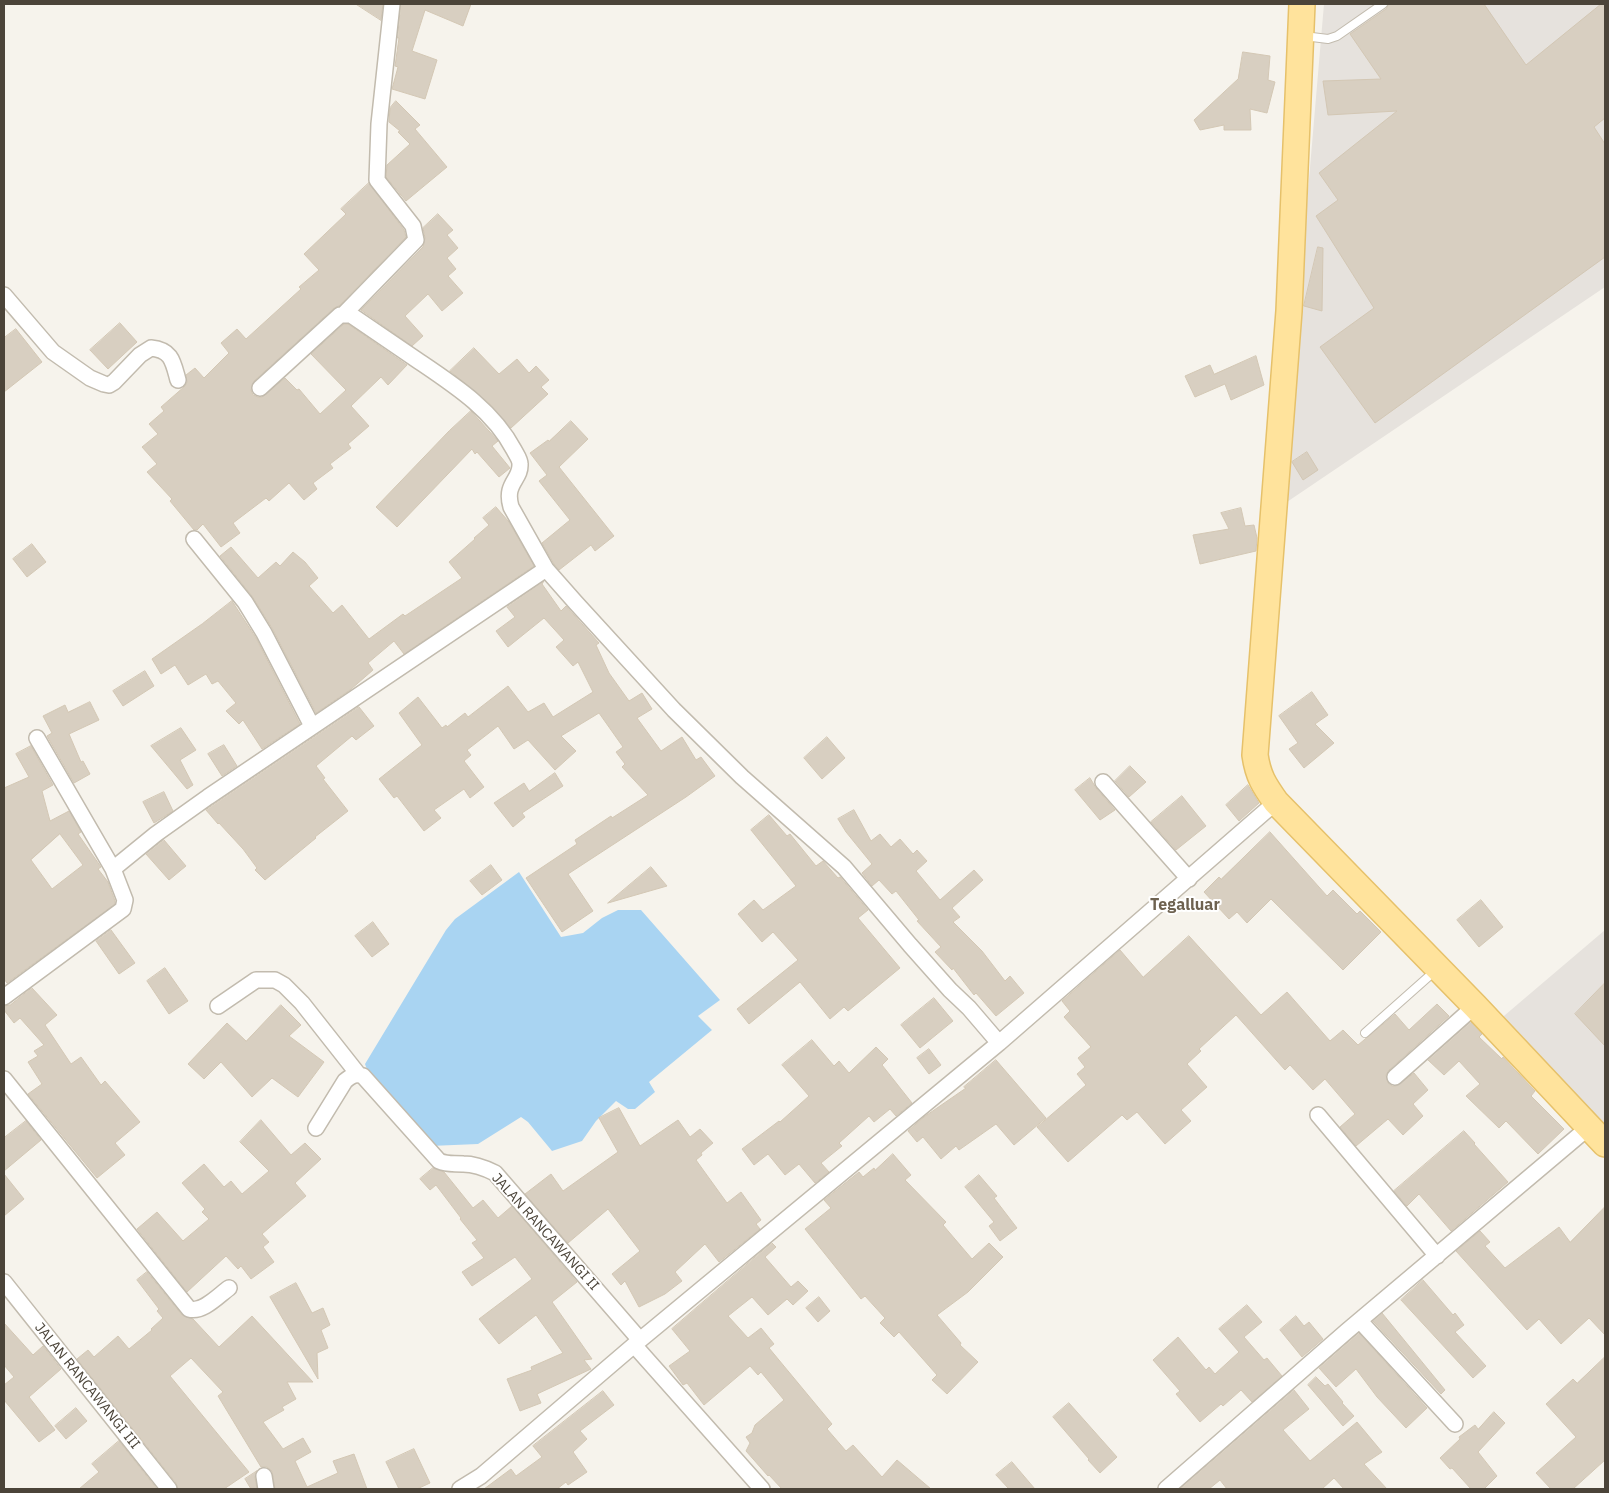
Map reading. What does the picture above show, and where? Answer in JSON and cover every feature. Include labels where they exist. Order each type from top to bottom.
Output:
[{"type":"main road","points":[[1302,4],[1289,311],[1255,755],[1257,770],[1264,786],[1276,802],[1475,1006],[1597,1136]]},
{"type":"street","points":[[343,315],[416,240],[413,226],[377,180],[378,124],[392,4]]},
{"type":"street","points":[[4,295],[52,352],[90,378],[104,384],[114,382],[140,355],[151,348],[161,349],[168,354],[173,360],[178,380]]},
{"type":"street","points":[[260,388],[340,315],[351,315],[443,377],[492,417],[507,436],[520,464],[519,471],[510,488],[509,498],[511,507],[546,568],[674,710],[742,777],[844,867],[910,945],[999,1043]]},
{"type":"street","points":[[194,539],[250,609],[312,726]]},
{"type":"street","points":[[113,869],[164,828],[546,568]]},
{"type":"street","points":[[4,997],[123,910],[125,900],[113,869],[37,738]]},
{"type":"street","points":[[1103,782],[1189,879]]},
{"type":"street","points":[[460,1489],[481,1476],[637,1342],[999,1043],[1276,802]]},
{"type":"street","name":"JALAN RANCAWANGI II","points":[[218,1006],[256,980],[275,980],[284,985],[302,1002],[358,1074],[363,1076],[439,1161],[448,1165],[464,1164],[484,1167],[495,1173],[762,1489]]},
{"type":"street","points":[[1395,1077],[1475,1006]]},
{"type":"street","points":[[316,1128],[345,1081],[351,1076],[358,1074]]},
{"type":"street","points":[[4,1079],[190,1309],[195,1311],[201,1308],[229,1288]]},
{"type":"street","points":[[1318,1115],[1437,1256]]},
{"type":"street","points":[[1166,1489],[1360,1320],[1437,1256],[1597,1136]]},
{"type":"street","name":"JALAN RANCAWANGI III","points":[[4,1282],[169,1489]]},
{"type":"street","points":[[1360,1320],[1455,1424]]},
{"type":"lane","points":[[1301,36],[1328,39],[1336,36],[1383,4]]},
{"type":"lane","points":[[1365,1033],[1438,969]]},
{"type":"shaded area","points":[[1324,4],[1605,4],[1605,287],[1281,506]]},
{"type":"shaded area","points":[[1605,930],[1605,1130],[1498,1021]]},
{"type":"water","points":[[519,872],[561,937],[583,933],[602,918],[618,910],[641,910],[720,1000],[698,1016],[712,1030],[649,1082],[655,1092],[635,1109],[628,1109],[616,1101],[596,1121],[582,1141],[552,1151],[528,1122],[521,1117],[478,1144],[430,1146],[369,1075],[365,1064],[446,930],[455,919]]},
{"type":"building","points":[[356,4],[383,4],[381,20]]},
{"type":"building","points":[[401,4],[471,4],[463,26],[425,10],[412,51],[437,60],[425,99],[392,89],[398,67],[395,66]]},
{"type":"building","points":[[1389,4],[1484,4],[1526,65],[1601,4],[1605,4],[1605,118],[1594,127],[1605,144],[1605,257],[1375,423],[1320,347],[1374,308],[1316,216],[1338,200],[1319,173],[1397,111],[1328,115],[1323,81],[1381,79],[1350,34],[1386,9]]},
{"type":"building","points":[[1243,52],[1270,56],[1268,80],[1275,82],[1267,113],[1250,109],[1251,130],[1224,130],[1224,125],[1200,130],[1194,120],[1238,79]]},
{"type":"building","points":[[396,101],[420,125],[415,129],[447,167],[406,201],[386,177],[387,165],[410,144],[398,132],[400,131],[389,122],[390,108]]},
{"type":"building","points":[[369,183],[404,230],[406,237],[339,306],[334,308],[254,381],[251,390],[253,395],[262,397],[285,378],[297,390],[299,389],[320,414],[346,390],[311,354],[344,324],[348,324],[407,365],[388,385],[381,377],[351,406],[369,426],[348,444],[351,448],[330,464],[333,468],[313,483],[317,489],[304,500],[289,483],[269,501],[266,498],[233,523],[240,533],[221,547],[203,524],[197,530],[194,530],[170,501],[172,499],[147,472],[157,464],[142,447],[158,434],[149,424],[164,411],[161,407],[185,386],[187,382],[186,375],[195,368],[204,378],[229,353],[221,343],[237,329],[246,339],[319,270],[304,254],[346,214],[341,209]]},
{"type":"building","points":[[438,214],[453,230],[447,235],[458,248],[447,258],[456,269],[448,276],[463,293],[442,311],[428,294],[405,316],[423,336],[412,346],[361,310],[423,247],[425,238],[423,228]]},
{"type":"building","points":[[1318,247],[1323,248],[1322,311],[1304,306]]},
{"type":"building","points":[[120,323],[137,342],[108,369],[90,350]]},
{"type":"building","points":[[16,329],[42,362],[4,392],[4,338]]},
{"type":"building","points":[[474,348],[499,374],[517,359],[529,373],[536,366],[549,380],[541,387],[548,394],[511,428],[490,404],[450,371]]},
{"type":"building","points":[[1256,356],[1264,385],[1231,400],[1225,384],[1195,397],[1185,376],[1210,365],[1214,374]]},
{"type":"building","points":[[471,411],[498,441],[492,446],[510,468],[499,477],[477,452],[475,454],[472,449],[397,527],[376,507],[449,431]]},
{"type":"building","points":[[571,421],[588,439],[559,467],[614,536],[595,551],[591,545],[559,570],[542,543],[570,520],[539,481],[547,475],[530,453],[549,441]]},
{"type":"building","points":[[1307,452],[1318,470],[1303,480],[1292,462]]},
{"type":"building","points":[[496,507],[509,522],[534,566],[404,654],[394,641],[368,663],[373,670],[350,690],[316,713],[272,628],[252,596],[220,556],[231,547],[258,578],[276,562],[280,566],[293,552],[305,562],[318,578],[309,586],[333,613],[342,605],[369,639],[403,614],[405,616],[462,578],[449,562],[489,525],[483,518]]},
{"type":"building","points":[[1241,508],[1245,526],[1254,525],[1257,538],[1256,551],[1200,564],[1193,535],[1229,529],[1221,513]]},
{"type":"building","points":[[32,544],[46,562],[27,577],[13,559]]},
{"type":"building","points":[[544,581],[542,584],[561,611],[566,606],[599,643],[596,645],[609,673],[629,701],[642,693],[652,709],[637,718],[661,751],[682,737],[696,760],[701,757],[715,776],[568,874],[593,911],[562,932],[526,878],[577,844],[575,840],[611,816],[612,818],[648,795],[622,767],[625,764],[616,752],[623,747],[599,713],[561,736],[576,751],[555,770],[528,740],[514,749],[498,726],[467,750],[471,755],[464,761],[484,787],[470,798],[464,789],[434,810],[441,818],[424,831],[397,796],[394,798],[379,779],[422,745],[399,713],[418,697],[442,728],[446,725],[447,727],[465,713],[468,717],[508,686],[528,712],[544,703],[553,717],[593,692],[578,662],[573,666],[556,647],[564,640],[544,618],[508,647],[496,631],[515,617],[507,607]]},
{"type":"building","points":[[232,601],[256,638],[300,724],[262,749],[243,720],[239,724],[226,711],[236,703],[218,681],[212,684],[206,674],[188,685],[175,665],[161,674],[152,659]]},
{"type":"building","points":[[145,671],[154,686],[123,706],[113,691]]},
{"type":"building","points":[[1312,692],[1328,715],[1315,724],[1334,743],[1304,768],[1289,749],[1298,743],[1279,716]]},
{"type":"building","points":[[90,702],[99,720],[69,734],[81,762],[83,761],[90,774],[74,783],[47,736],[52,733],[43,716],[65,705],[68,712]]},
{"type":"building","points":[[359,707],[374,726],[356,740],[352,736],[316,766],[325,778],[323,779],[348,811],[265,880],[255,870],[257,868],[243,849],[206,810]]},
{"type":"building","points":[[181,728],[196,750],[180,760],[193,785],[187,789],[151,746]]},
{"type":"building","points":[[827,737],[845,758],[822,779],[804,758]]},
{"type":"building","points":[[224,745],[237,766],[222,776],[208,754]]},
{"type":"building","points":[[31,746],[53,785],[42,791],[50,821],[69,811],[81,832],[78,834],[101,867],[98,869],[108,882],[115,904],[7,983],[4,979],[4,788],[29,777],[16,754]],"holes":[[[60,834],[83,865],[52,889],[31,860]]]},
{"type":"building","points":[[1130,766],[1146,782],[1129,797],[1115,781]]},
{"type":"building","points":[[555,773],[563,786],[522,813],[525,817],[513,827],[494,803],[524,783],[529,791]]},
{"type":"building","points":[[1090,778],[1115,810],[1100,820],[1075,790]]},
{"type":"building","points":[[1248,785],[1259,803],[1239,821],[1226,805]]},
{"type":"building","points":[[164,792],[173,811],[154,823],[143,802]]},
{"type":"building","points":[[1182,796],[1206,826],[1176,850],[1151,822]]},
{"type":"building","points":[[854,810],[871,841],[880,834],[891,847],[900,839],[913,854],[917,850],[927,861],[916,871],[940,900],[974,870],[983,880],[952,908],[960,917],[953,922],[982,951],[1005,981],[1010,976],[1024,993],[996,1016],[976,993],[974,995],[953,968],[952,970],[935,952],[941,947],[917,921],[919,920],[896,891],[892,894],[879,880],[872,886],[862,873],[872,864],[838,819]]},
{"type":"building","points":[[769,815],[787,836],[790,834],[816,866],[823,861],[838,878],[840,877],[868,910],[858,918],[900,968],[848,1011],[844,1007],[830,1019],[800,982],[749,1024],[737,1009],[798,960],[773,932],[762,942],[738,914],[754,900],[763,910],[796,886],[751,830]]},
{"type":"building","points":[[1270,832],[1327,896],[1333,890],[1357,914],[1360,911],[1381,932],[1343,970],[1271,899],[1247,923],[1237,912],[1229,919],[1204,892],[1219,877],[1221,879]]},
{"type":"building","points":[[164,840],[186,866],[169,880],[146,854]]},
{"type":"building","points":[[491,865],[502,880],[482,895],[470,881]]},
{"type":"building","points":[[651,867],[667,886],[608,903]]},
{"type":"building","points":[[1481,900],[1503,927],[1479,947],[1457,920]]},
{"type":"building","points":[[373,922],[389,944],[372,957],[355,936]]},
{"type":"building","points":[[111,930],[135,963],[119,974],[96,941]]},
{"type":"building","points":[[1189,936],[1261,1015],[1287,992],[1330,1041],[1343,1030],[1358,1045],[1395,1014],[1409,1030],[1437,1004],[1449,1016],[1389,1070],[1386,1075],[1388,1083],[1396,1086],[1414,1073],[1428,1090],[1413,1104],[1423,1116],[1403,1135],[1388,1119],[1356,1146],[1340,1127],[1355,1114],[1325,1079],[1313,1090],[1290,1065],[1285,1070],[1236,1015],[1199,1049],[1201,1051],[1187,1064],[1207,1087],[1181,1110],[1191,1121],[1165,1144],[1137,1112],[1127,1120],[1122,1115],[1068,1162],[1037,1127],[1086,1085],[1077,1074],[1085,1067],[1078,1058],[1091,1047],[1064,1017],[1070,1011],[1062,1001],[1120,950],[1143,977]]},
{"type":"building","points":[[165,968],[188,1001],[169,1014],[147,981]]},
{"type":"building","points":[[1605,983],[1605,1046],[1575,1014]]},
{"type":"building","points":[[32,988],[57,1015],[45,1025],[71,1064],[81,1057],[101,1085],[105,1081],[140,1122],[115,1143],[125,1155],[97,1178],[28,1094],[42,1084],[28,1062],[38,1056],[34,1051],[44,1045],[20,1018],[14,1023],[4,1010],[4,1006],[10,1005]]},
{"type":"building","points":[[934,998],[953,1021],[920,1048],[901,1025]]},
{"type":"building","points":[[281,1005],[301,1025],[289,1036],[324,1062],[298,1097],[272,1078],[252,1097],[221,1062],[204,1079],[188,1064],[227,1023],[246,1041]]},
{"type":"building","points":[[1471,1022],[1482,1034],[1479,1037],[1502,1059],[1503,1057],[1535,1091],[1531,1096],[1564,1129],[1538,1154],[1506,1121],[1499,1128],[1466,1096],[1480,1084],[1459,1061],[1444,1075],[1428,1060]]},
{"type":"building","points":[[812,1040],[834,1066],[839,1061],[849,1073],[876,1047],[888,1059],[882,1065],[912,1103],[896,1116],[890,1109],[874,1122],[869,1116],[839,1143],[842,1146],[821,1163],[829,1172],[815,1183],[799,1164],[785,1175],[768,1154],[754,1165],[742,1149],[780,1122],[809,1096],[782,1065]]},
{"type":"building","points":[[929,1049],[941,1065],[929,1074],[917,1058]]},
{"type":"building","points":[[996,1060],[1046,1118],[1014,1145],[996,1124],[959,1150],[956,1146],[941,1159],[923,1137],[917,1142],[908,1131],[924,1117],[966,1088],[964,1087]]},
{"type":"building","points":[[619,1108],[640,1146],[678,1120],[690,1137],[700,1129],[713,1143],[696,1160],[727,1203],[741,1192],[761,1220],[756,1224],[760,1229],[719,1262],[705,1244],[675,1272],[682,1281],[665,1294],[639,1307],[625,1281],[621,1285],[612,1274],[640,1251],[608,1209],[568,1243],[525,1194],[551,1174],[563,1191],[618,1152],[599,1118]]},
{"type":"building","points":[[261,1120],[291,1155],[305,1143],[321,1159],[295,1183],[306,1196],[262,1234],[269,1242],[263,1247],[274,1262],[251,1279],[241,1266],[238,1269],[226,1256],[187,1292],[137,1229],[157,1212],[183,1241],[209,1219],[202,1212],[205,1209],[182,1183],[204,1164],[224,1187],[231,1181],[242,1194],[269,1171],[240,1142]]},
{"type":"building","points":[[26,1121],[41,1140],[4,1171],[4,1138]]},
{"type":"building","points":[[1464,1131],[1508,1182],[1451,1231],[1419,1194],[1407,1206],[1394,1191]]},
{"type":"building","points":[[893,1154],[911,1175],[905,1180],[946,1222],[943,1225],[972,1259],[989,1243],[1003,1257],[968,1292],[937,1315],[961,1343],[960,1345],[978,1362],[947,1394],[932,1380],[937,1375],[899,1332],[894,1337],[880,1323],[885,1318],[865,1296],[861,1299],[805,1229],[831,1208],[824,1200],[859,1172],[863,1177],[874,1168],[875,1170]]},
{"type":"building","points":[[433,1168],[444,1172],[473,1208],[483,1200],[498,1218],[512,1206],[577,1282],[552,1302],[592,1359],[584,1360],[591,1369],[537,1394],[541,1403],[520,1411],[507,1379],[532,1370],[531,1367],[563,1353],[536,1315],[499,1344],[479,1319],[532,1279],[515,1257],[472,1286],[462,1272],[484,1258],[472,1243],[477,1240],[436,1185],[430,1190],[420,1179]]},
{"type":"building","points":[[4,1174],[24,1199],[4,1216]]},
{"type":"building","points":[[979,1175],[997,1196],[994,1198],[1017,1228],[1000,1241],[989,1226],[994,1222],[965,1187]]},
{"type":"building","points":[[1605,1207],[1605,1335],[1589,1318],[1561,1344],[1539,1319],[1527,1330],[1456,1251],[1480,1231],[1490,1242],[1485,1246],[1505,1268],[1559,1227],[1570,1242]]},
{"type":"building","points":[[772,1243],[776,1247],[765,1257],[791,1287],[798,1281],[808,1291],[793,1305],[787,1299],[768,1315],[752,1297],[728,1316],[748,1338],[761,1328],[774,1344],[769,1348],[832,1424],[827,1429],[846,1451],[853,1445],[882,1477],[897,1460],[931,1489],[782,1489],[746,1451],[750,1443],[746,1437],[752,1433],[755,1425],[784,1400],[761,1372],[758,1375],[750,1366],[704,1405],[687,1383],[683,1385],[669,1366],[690,1351],[672,1329]]},
{"type":"building","points":[[147,1272],[182,1315],[193,1319],[219,1347],[252,1316],[313,1382],[287,1382],[296,1399],[282,1407],[284,1410],[263,1422],[283,1449],[303,1438],[311,1452],[295,1461],[307,1487],[338,1473],[333,1461],[354,1454],[367,1489],[275,1489],[272,1471],[267,1467],[261,1467],[218,1396],[223,1392],[191,1358],[170,1376],[249,1472],[224,1489],[178,1489],[176,1483],[77,1359],[88,1350],[94,1357],[118,1336],[129,1349],[163,1318],[157,1311],[159,1309],[137,1280]]},
{"type":"building","points":[[1423,1280],[1464,1325],[1455,1332],[1486,1366],[1473,1378],[1401,1300]]},
{"type":"building","points":[[296,1283],[312,1313],[323,1308],[330,1325],[321,1330],[328,1348],[317,1353],[318,1379],[270,1297]]},
{"type":"building","points":[[819,1297],[830,1311],[818,1322],[806,1308]]},
{"type":"building","points":[[1247,1305],[1262,1322],[1244,1337],[1264,1360],[1267,1358],[1282,1376],[1252,1402],[1241,1390],[1223,1406],[1221,1404],[1200,1422],[1176,1394],[1180,1391],[1153,1360],[1178,1337],[1206,1370],[1209,1367],[1215,1374],[1239,1352],[1219,1329]]},
{"type":"building","points":[[1382,1313],[1445,1390],[1441,1394],[1373,1321]]},
{"type":"building","points":[[1296,1316],[1304,1326],[1309,1322],[1323,1339],[1302,1357],[1280,1330]]},
{"type":"building","points":[[4,1323],[33,1355],[43,1346],[61,1369],[29,1397],[55,1430],[39,1442],[4,1400],[4,1385],[14,1377],[4,1365]]},
{"type":"building","points":[[1359,1333],[1427,1408],[1406,1428],[1377,1397],[1356,1369],[1336,1387],[1319,1368]]},
{"type":"building","points":[[1605,1357],[1605,1460],[1573,1489],[1551,1489],[1536,1473],[1576,1437],[1546,1404],[1573,1379],[1577,1383]]},
{"type":"building","points":[[1316,1377],[1325,1386],[1328,1384],[1354,1416],[1343,1426],[1308,1385]]},
{"type":"building","points":[[1294,1390],[1309,1409],[1283,1430],[1310,1461],[1357,1422],[1382,1452],[1364,1464],[1387,1489],[1344,1489],[1334,1478],[1322,1489],[1227,1489],[1220,1480],[1209,1489],[1180,1489]]},
{"type":"building","points":[[603,1391],[614,1405],[580,1431],[587,1439],[573,1452],[587,1472],[568,1485],[566,1482],[557,1489],[484,1489],[511,1469],[516,1476],[542,1457],[533,1446]]},
{"type":"building","points":[[1069,1403],[1117,1457],[1100,1473],[1053,1417]]},
{"type":"building","points":[[76,1408],[87,1421],[66,1439],[55,1426]]},
{"type":"building","points":[[1494,1412],[1505,1423],[1478,1452],[1497,1476],[1484,1489],[1471,1489],[1440,1458],[1460,1439],[1459,1437],[1475,1425],[1478,1429]]},
{"type":"building","points":[[119,1441],[157,1489],[79,1489],[99,1472],[92,1464]]},
{"type":"building","points":[[414,1449],[430,1483],[417,1489],[399,1489],[386,1462]]},
{"type":"building","points":[[1012,1462],[1035,1489],[1009,1489],[996,1475]]},
{"type":"building","points":[[257,1471],[255,1477],[257,1489],[251,1489],[245,1479]]},
{"type":"district","name":"Tegalluar","points":[[1185,905]]}]
